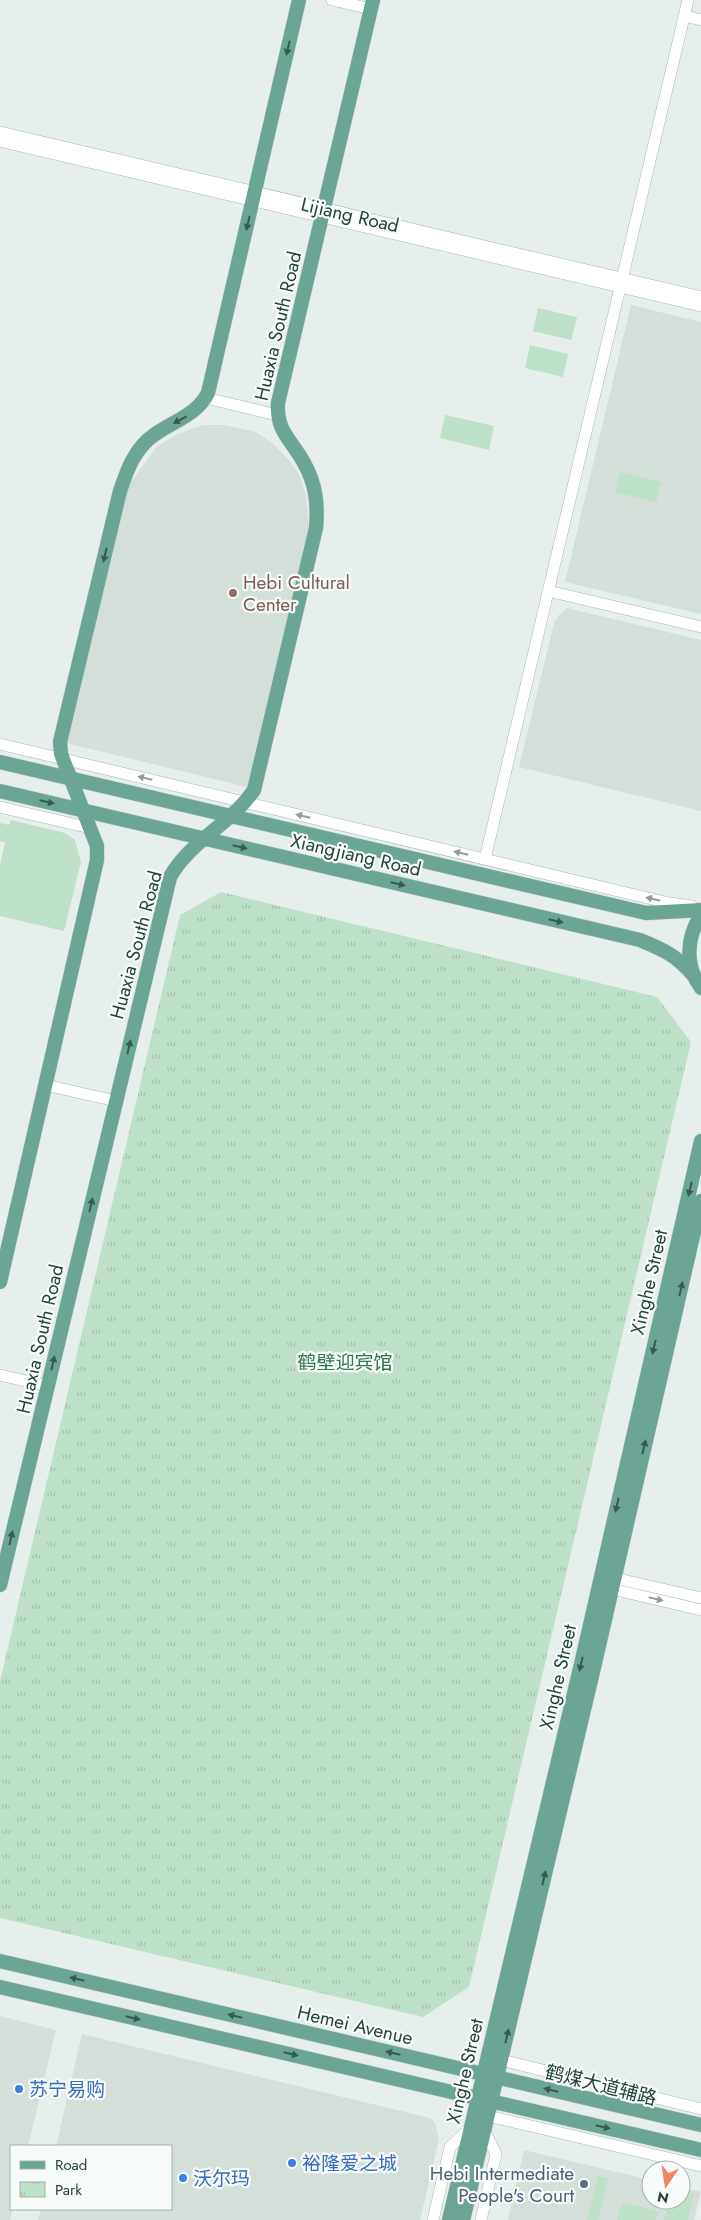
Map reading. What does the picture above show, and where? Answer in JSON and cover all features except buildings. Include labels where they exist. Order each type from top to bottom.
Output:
[{"type":"main road","points":[[0,1282],[97,860],[97,846],[63,759],[60,742],[126,471],[138,451],[152,436],[191,414],[203,404],[206,398],[299,0]]},
{"type":"main road","name":"Huaxia South Road","points":[[0,1585],[170,877],[176,866],[244,802],[254,790],[256,782],[317,520],[316,494],[313,480],[304,461],[288,442],[280,427],[277,415],[278,403],[372,4]]},
{"type":"main road","name":"Xiangjiang Road","points":[[0,762],[646,913],[681,912],[701,909]]},
{"type":"main road","name":"Xiangjiang Road","points":[[0,791],[640,940],[664,950],[680,960],[694,976]]},
{"type":"main road","points":[[701,915],[693,929],[689,948],[689,957],[694,976],[701,988]]},
{"type":"main road","name":"Xinghe Street","points":[[463,2220],[490,2076],[701,1141]]},
{"type":"main road","name":"Xinghe Street","points":[[490,2076],[501,2060],[701,1201]]},
{"type":"main road","name":"Hemei Avenue","points":[[0,1961],[701,2125]]},
{"type":"main road","points":[[0,1986],[701,2150]]},
{"type":"main road","name":"Xinghe Street","points":[[449,2220],[481,2124],[485,2100]]},
{"type":"street","points":[[332,0],[372,4]]},
{"type":"street","points":[[485,859],[688,0]]},
{"type":"street","points":[[685,16],[701,20]]},
{"type":"street","name":"Lijiang Road","points":[[0,132],[323,213],[621,283],[701,306]]},
{"type":"street","name":"Lijiang Road","points":[[0,141],[254,196]]},
{"type":"street","name":"Lijiang Road","points":[[621,283],[701,297]]},
{"type":"street","points":[[206,398],[277,415]]},
{"type":"street","points":[[548,591],[701,627]]},
{"type":"street","points":[[0,744],[701,909]]},
{"type":"street","points":[[0,807],[90,828]]},
{"type":"street","points":[[45,1085],[116,1101]]},
{"type":"street","points":[[0,1375],[48,1386]]},
{"type":"street","points":[[613,1583],[701,1598]]},
{"type":"street","points":[[613,1583],[701,1610]]},
{"type":"street","name":"鹤煤大道辅路","points":[[501,2060],[701,2109]]},
{"type":"street","points":[[480,2220],[496,2154],[481,2124]]},
{"type":"street","points":[[433,2220],[450,2147],[481,2124],[701,2166]]},
{"type":"shaded area","points":[[631,305],[701,322],[701,614],[565,582]]},
{"type":"shaded area","points":[[203,425],[225,425],[256,432],[272,443],[288,459],[299,474],[306,495],[309,530],[247,787],[66,743],[128,486],[157,446],[176,435]]},
{"type":"shaded area","points":[[567,608],[701,640],[701,811],[519,767],[554,623]]},
{"type":"shaded area","points":[[0,2016],[56,2030],[28,2145],[10,2145],[10,2210],[13,2210],[10,2220],[0,2220]]},
{"type":"shaded area","points":[[82,2034],[430,2118],[435,2123],[439,2139],[420,2220],[38,2220],[41,2210],[172,2210],[172,2145],[56,2145]]},
{"type":"shaded area","name":"Hebi Intermediate People's Court","points":[[524,2150],[641,2178],[641,2210],[691,2210],[691,2190],[701,2192],[694,2220],[508,2220]]},
{"type":"green space","points":[[538,308],[577,317],[571,340],[533,331]]},
{"type":"green space","points":[[530,345],[568,354],[563,377],[525,368]]},
{"type":"green space","points":[[445,415],[494,426],[489,450],[440,438]]},
{"type":"green space","points":[[620,472],[661,482],[656,502],[615,492]]},
{"type":"green space","points":[[11,820],[65,833],[75,840],[81,862],[64,931],[0,916],[0,865],[5,842],[0,841],[0,823],[9,825]]},
{"type":"green space","name":"鹤壁迎宾馆","points":[[221,892],[657,997],[691,1042],[469,1987],[423,2017],[0,1918],[0,1681],[180,915]]},
{"type":"green space","points":[[598,2176],[608,2178],[598,2220],[587,2220]]},
{"type":"green space","points":[[691,2193],[694,2194],[691,2207]]},
{"type":"green space","points":[[622,2203],[641,2207],[641,2210],[655,2210],[658,2214],[656,2220],[617,2220]]},
{"type":"green space","points":[[666,2210],[690,2210],[688,2220],[664,2220]]},
{"type":"place","name":"Hebi Cultural Center","points":[[233,593]]},
{"type":"place","name":"苏宁易购","points":[[19,2089]]},
{"type":"place","name":"裕隆爱之城","points":[[292,2163]]},
{"type":"place","name":"沃尔玛","points":[[183,2178]]},
{"type":"place","name":"Hebi Intermediate People's Court","points":[[584,2184]]}]
